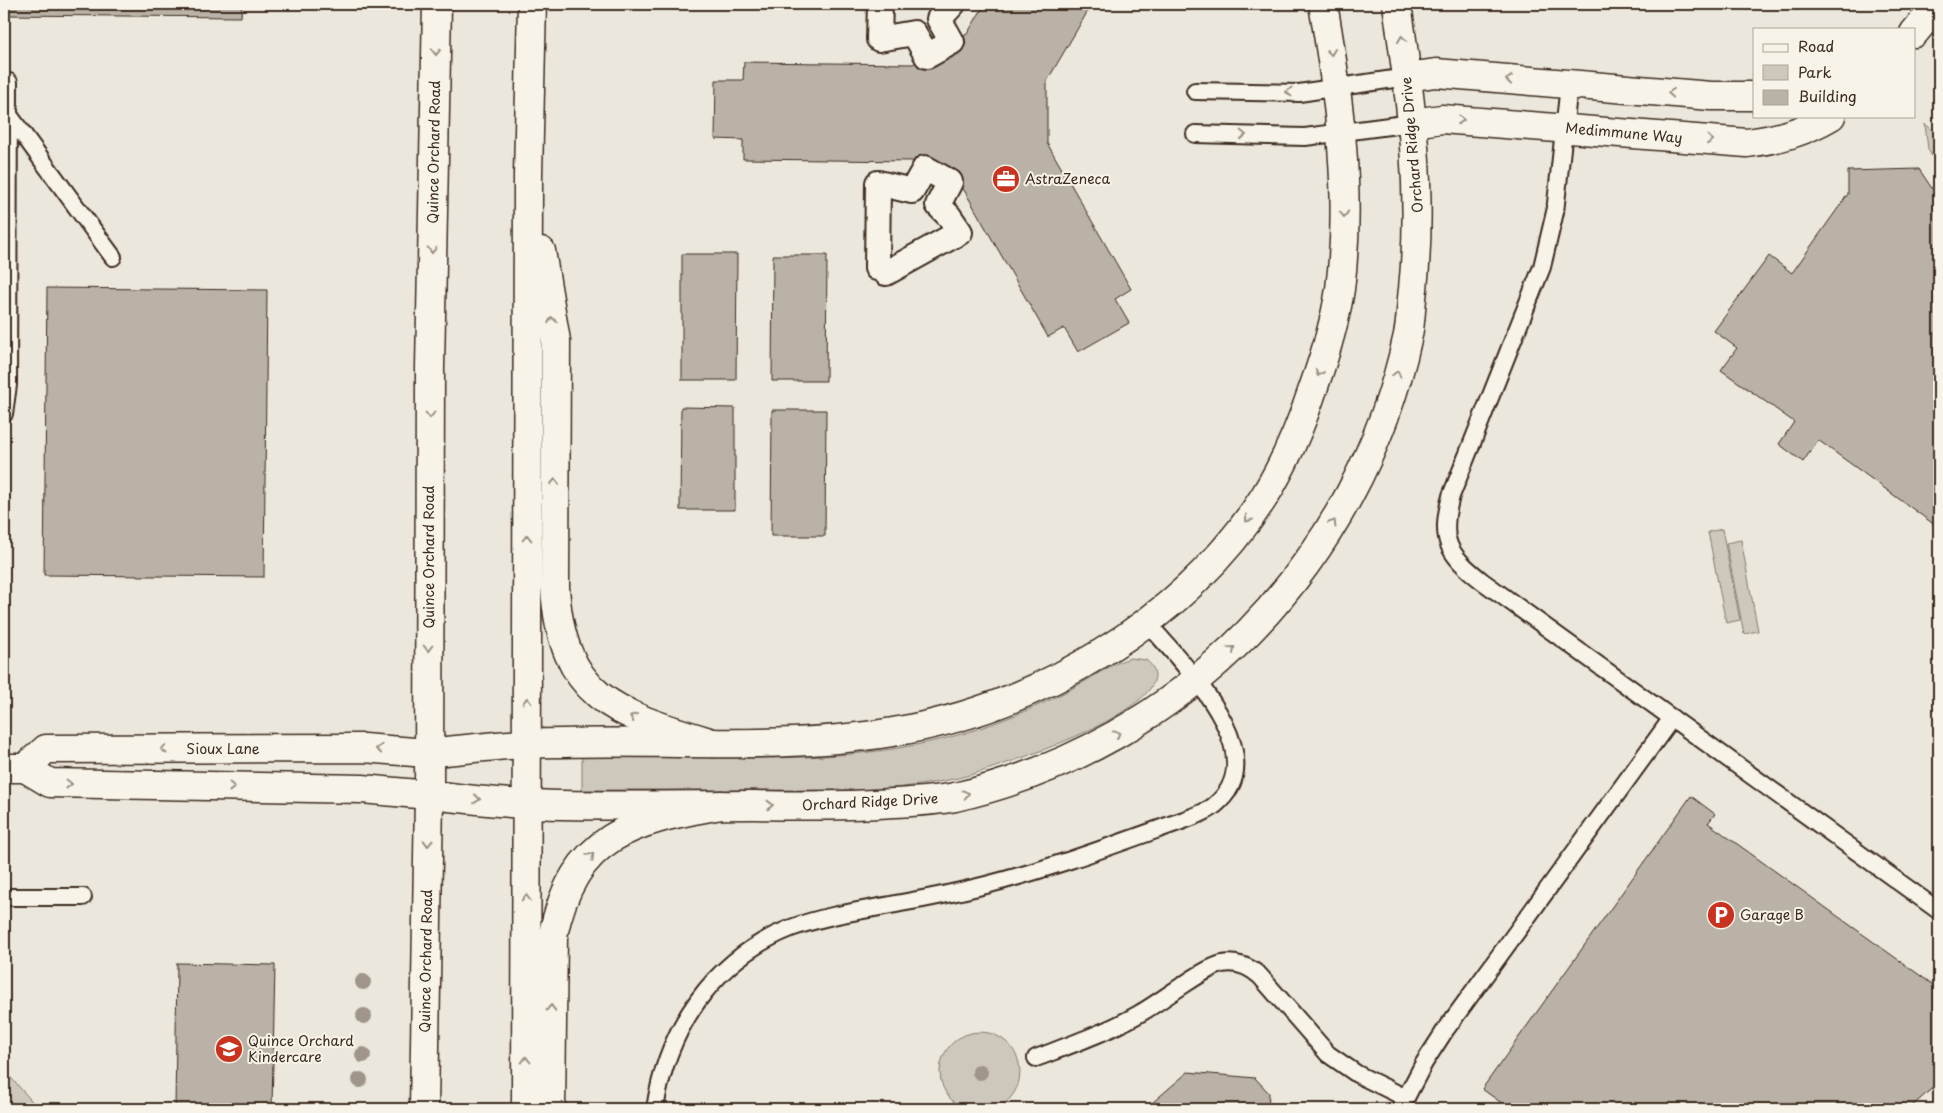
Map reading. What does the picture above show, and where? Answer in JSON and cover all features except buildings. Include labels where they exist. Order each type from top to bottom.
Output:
[{"type":"street","name":"Quince Orchard Road","points":[[424,1109],[437,4]]},
{"type":"street","points":[[526,1109],[528,175],[532,4]]},
{"type":"street","points":[[880,4],[879,39],[914,33],[927,56],[952,42],[939,19],[953,4]]},
{"type":"street","points":[[427,753],[527,744],[780,742],[849,738],[936,723],[987,709],[1037,689],[1079,666],[1147,622],[1188,588],[1229,545],[1264,496],[1298,434],[1328,345],[1340,290],[1344,235],[1340,132],[1323,4]]},
{"type":"street","name":"Orchard Ridge Drive","points":[[429,795],[526,804],[849,806],[951,798],[997,786],[1076,756],[1134,724],[1196,682],[1246,637],[1286,591],[1320,543],[1352,492],[1384,419],[1408,334],[1416,260],[1418,211],[1412,123],[1397,4]]},
{"type":"street","points":[[1916,31],[1938,4]]},
{"type":"street","points":[[1407,77],[1436,73],[1711,96],[1753,96]]},
{"type":"street","name":"Medimmune Way","points":[[1412,123],[1442,119],[1565,127],[1747,143],[1785,137],[1805,130],[1827,118]]},
{"type":"street","points":[[925,168],[950,182],[938,205],[949,216],[960,232],[887,273],[883,268],[878,268],[878,183],[912,191],[925,168]]},
{"type":"street","points":[[528,175],[556,341],[555,587],[557,618],[563,644],[590,689],[610,705],[636,719],[713,743]]},
{"type":"street","name":"Sioux Lane","points":[[14,768],[46,749],[363,748],[427,753]]},
{"type":"street","name":"Sioux Lane","points":[[14,768],[50,783],[362,789],[429,795]]},
{"type":"street","points":[[551,1109],[553,935],[559,908],[568,884],[586,861],[620,832],[642,822],[721,805]]},
{"type":"lane","points":[[1195,91],[1299,93],[1407,77]]},
{"type":"lane","points":[[4,414],[8,385],[9,82]]},
{"type":"lane","points":[[1570,85],[1555,212],[1544,258],[1529,302],[1451,496],[1445,524],[1450,551],[1466,569],[1939,911]]},
{"type":"lane","points":[[9,115],[113,257]]},
{"type":"lane","points":[[1195,134],[1305,137],[1412,123]]},
{"type":"lane","points":[[655,1109],[659,1083],[670,1049],[681,1025],[695,1002],[734,963],[772,937],[814,921],[989,884],[1146,834],[1213,807],[1227,792],[1232,782],[1235,762],[1234,752],[1224,720],[1147,622]]},
{"type":"lane","points":[[1036,1058],[1099,1034],[1138,1015],[1213,967],[1234,964],[1248,968],[1260,976],[1313,1037],[1342,1065],[1403,1104],[1446,1029],[1672,718]]},
{"type":"lane","points":[[4,897],[83,897]]},
{"type":"green space","points":[[1925,124],[1939,135],[1939,170],[1928,149]]},
{"type":"green space","points":[[1722,529],[1740,620],[1726,623],[1708,532]]},
{"type":"green space","points":[[1741,540],[1758,631],[1744,634],[1726,543]]},
{"type":"green space","points":[[1130,658],[1146,660],[1155,677],[1144,696],[1118,715],[1083,733],[1044,749],[958,778],[885,789],[860,790],[582,790],[582,755],[726,758],[824,756],[872,752],[919,744],[965,733],[993,724],[1047,701]]},
{"type":"green space","points":[[980,1032],[995,1035],[1008,1044],[1017,1057],[1020,1072],[1017,1087],[1008,1100],[995,1109],[980,1112],[965,1109],[952,1100],[943,1087],[940,1072],[943,1057],[952,1044],[965,1035]]},
{"type":"green space","points":[[4,1070],[39,1109],[4,1109]]},
{"type":"place","name":"AstraZeneca","points":[[1006,179]]},
{"type":"place","name":"Garage B","points":[[1721,915]]},
{"type":"place","name":"Quince Orchard Kindercare","points":[[229,1049]]}]
